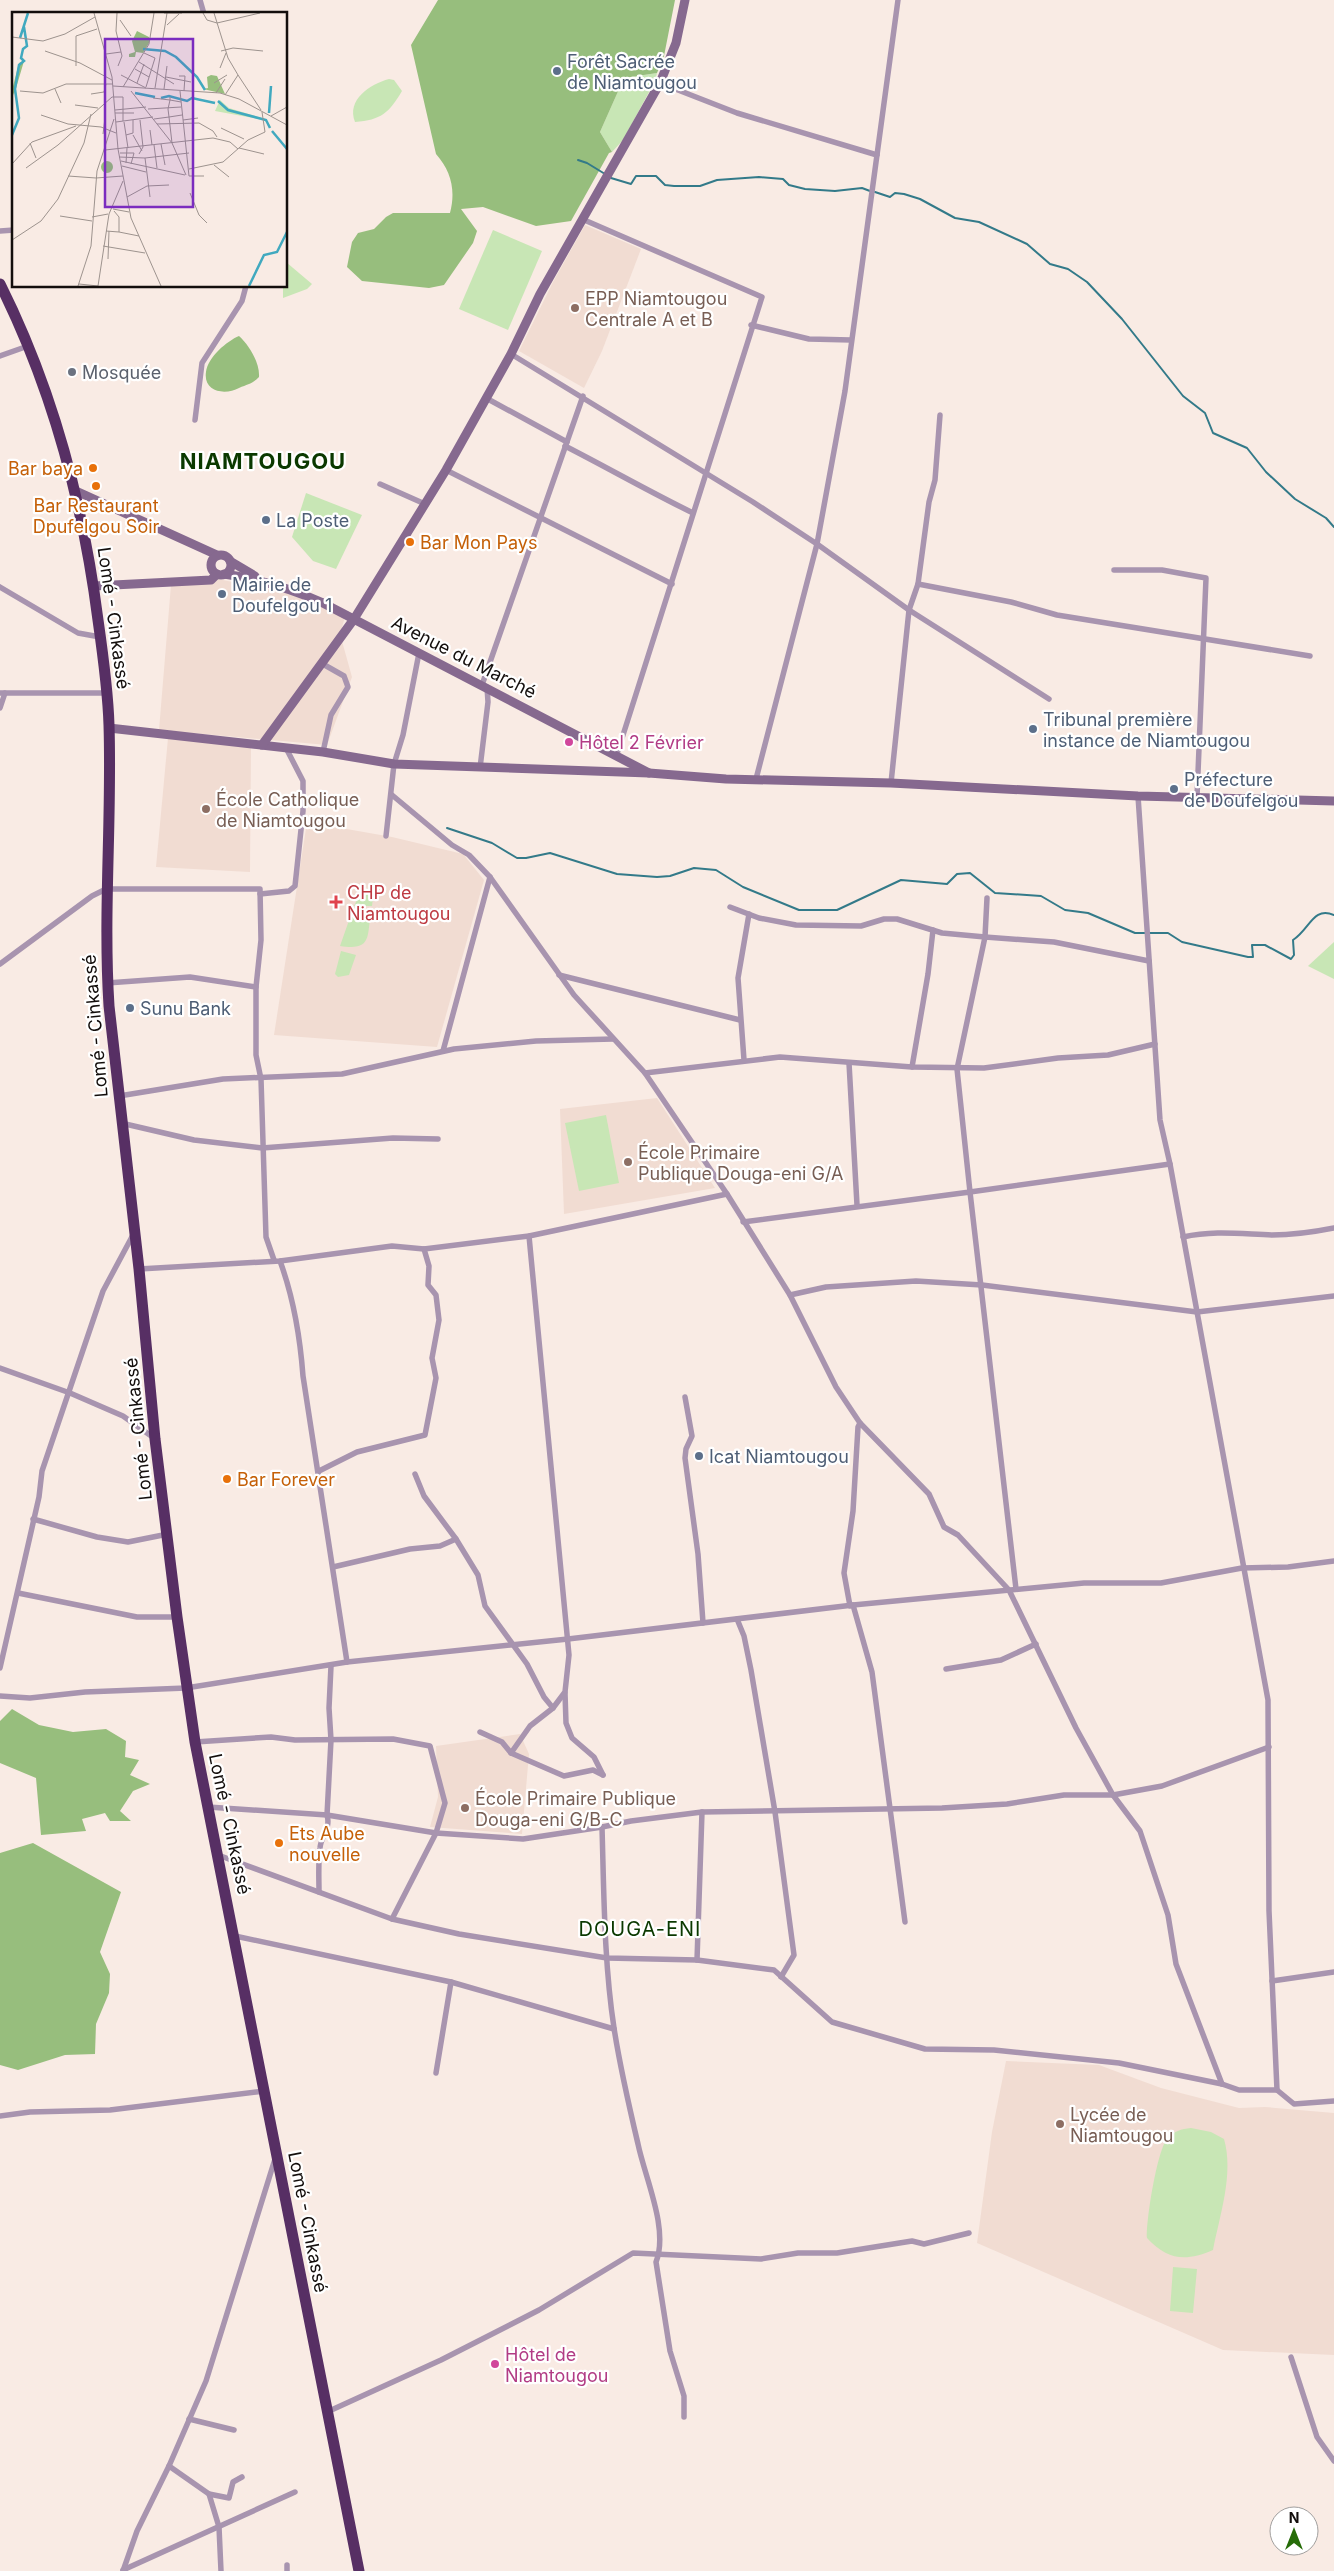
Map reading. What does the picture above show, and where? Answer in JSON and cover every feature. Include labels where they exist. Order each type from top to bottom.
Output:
[{"type":"highway","name":"Lomé - Cinkassé","points":[[0,284],[28,346],[52,407],[76,491],[94,586],[108,693],[107,983],[121,1123],[139,1269],[155,1439],[168,1534],[176,1616],[195,1742],[235,1936],[359,2571]]},
{"type":"main road","points":[[262,745],[354,618],[446,470],[511,354],[540,294],[660,83],[676,43],[685,0]]},
{"type":"main road","points":[[76,491],[217,556],[224,556],[230,561],[230,568],[212,580],[94,586]]},
{"type":"main road","points":[[217,556],[211,565],[221,574]]},
{"type":"main road","name":"Avenue du Marché","points":[[230,561],[260,579]]},
{"type":"main road","name":"Avenue du Marché","points":[[221,574],[260,579],[281,585],[354,618],[617,754],[649,773]]},
{"type":"main road","points":[[109,728],[323,752],[394,764],[649,773],[668,776],[891,783],[1138,796],[1334,801]]},
{"type":"street","points":[[756,779],[817,544],[844,391],[898,0]]},
{"type":"street","points":[[660,83],[737,113],[877,155]]},
{"type":"street","points":[[582,219],[762,297],[751,326],[672,584],[617,754]]},
{"type":"street","points":[[195,420],[202,363],[242,301],[245,288]]},
{"type":"street","points":[[751,326],[809,339],[851,340]]},
{"type":"street","points":[[0,356],[28,346]]},
{"type":"street","points":[[511,354],[706,472],[817,544],[909,610],[1049,699]]},
{"type":"street","points":[[480,768],[488,702],[485,686],[540,518],[583,396]]},
{"type":"street","points":[[486,398],[628,478],[642,488],[693,513]]},
{"type":"street","points":[[891,783],[909,610],[918,584],[929,502],[935,480],[940,415]]},
{"type":"street","points":[[446,470],[672,584]]},
{"type":"street","points":[[380,484],[425,504]]},
{"type":"street","points":[[1114,570],[1162,570],[1206,578],[1197,797]]},
{"type":"street","points":[[918,584],[1011,602],[1057,615],[1310,656]]},
{"type":"street","points":[[0,586],[78,633],[100,637]]},
{"type":"street","points":[[386,836],[394,764],[403,735],[419,653]]},
{"type":"street","points":[[321,663],[344,676],[348,687],[331,715],[323,752]]},
{"type":"street","points":[[0,708],[3,693],[108,693]]},
{"type":"street","points":[[260,894],[288,891],[295,886],[304,811],[303,781],[286,748]]},
{"type":"street","points":[[392,795],[452,845],[469,854],[490,877],[574,995],[644,1073],[727,1194],[790,1296],[818,1348],[836,1388],[860,1423],[930,1494],[944,1527],[958,1534],[1009,1590],[1076,1728],[1114,1794],[1140,1831],[1168,1915],[1176,1964],[1222,2084]]},
{"type":"street","points":[[1138,796],[1160,1120],[1170,1164],[1242,1568],[1268,1700],[1269,1911],[1277,2090]]},
{"type":"street","points":[[443,1051],[490,877]]},
{"type":"street","points":[[0,964],[92,896],[106,889],[260,889],[261,940],[256,987],[256,1056],[261,1079],[266,1237],[289,1287],[300,1332],[303,1376],[347,1662]]},
{"type":"street","points":[[987,898],[985,937],[957,1069],[1016,1589]]},
{"type":"street","points":[[730,907],[748,914],[796,925],[861,926],[884,919],[897,918],[942,933],[1054,942],[1149,961]]},
{"type":"street","points":[[744,1060],[738,978],[748,914]]},
{"type":"street","points":[[912,1067],[928,974],[933,930]]},
{"type":"street","points":[[560,975],[740,1020]]},
{"type":"street","points":[[107,983],[190,977],[256,987]]},
{"type":"street","points":[[118,1096],[223,1079],[261,1079],[342,1074],[443,1051],[536,1041],[614,1039]]},
{"type":"street","points":[[644,1073],[780,1057],[957,1069],[1108,1055],[1155,1044]]},
{"type":"street","points":[[849,1063],[857,1205]]},
{"type":"street","points":[[121,1123],[194,1140],[262,1148],[393,1138],[438,1139]]},
{"type":"street","points":[[743,1222],[857,1205],[970,1192],[1170,1164]]},
{"type":"street","points":[[139,1269],[277,1260],[392,1246],[424,1249],[529,1236],[727,1194]]},
{"type":"street","points":[[1183,1237],[1208,1232],[1273,1235],[1310,1233],[1334,1228]]},
{"type":"street","points":[[0,1668],[18,1593],[42,1471],[103,1291],[134,1232]]},
{"type":"street","points":[[480,1732],[502,1742],[511,1753],[564,1776],[593,1770],[603,1775],[594,1757],[572,1738],[566,1723],[565,1692],[568,1639],[529,1236]]},
{"type":"street","points":[[319,1472],[357,1452],[425,1436],[436,1378],[432,1358],[439,1320],[436,1295],[428,1285],[429,1266],[424,1249]]},
{"type":"street","points":[[790,1296],[826,1287],[916,1281],[982,1285],[1197,1312],[1334,1296]]},
{"type":"street","points":[[0,1368],[70,1393],[123,1416],[155,1439]]},
{"type":"street","points":[[685,1397],[692,1436],[686,1449],[685,1458],[698,1554],[703,1623]]},
{"type":"street","points":[[860,1423],[850,1547],[844,1572],[851,1606],[872,1672],[905,1922]]},
{"type":"street","points":[[415,1474],[424,1496],[456,1539],[478,1575],[485,1606],[534,1675],[544,1697],[553,1708]]},
{"type":"street","points":[[33,1519],[97,1537],[128,1542],[168,1534]]},
{"type":"street","points":[[333,1567],[410,1549],[440,1546],[456,1539]]},
{"type":"street","points":[[0,1696],[30,1698],[85,1692],[186,1688],[347,1662],[568,1639],[851,1606],[1084,1583],[1161,1583],[1242,1568],[1288,1567],[1334,1561]]},
{"type":"street","points":[[18,1593],[137,1616],[176,1616]]},
{"type":"street","points":[[738,1619],[744,1636],[751,1670],[775,1812],[794,1955],[781,1977]]},
{"type":"street","points":[[946,1669],[1001,1660],[1036,1644]]},
{"type":"street","points":[[319,1892],[320,1845],[328,1832],[329,1822],[331,1666]]},
{"type":"street","points":[[511,1753],[530,1726],[553,1708],[565,1692]]},
{"type":"street","points":[[195,1742],[271,1737],[295,1740],[393,1739],[430,1746],[445,1804],[436,1833],[392,1919]]},
{"type":"street","points":[[208,1807],[328,1815],[436,1833],[523,1839],[702,1812],[775,1812],[988,1805],[1064,1795],[1114,1794],[1162,1786],[1269,1747]]},
{"type":"street","points":[[697,1960],[702,1812]]},
{"type":"street","points":[[602,1827],[607,1958],[614,2028],[638,2146],[659,2227],[659,2253],[656,2262],[670,2351],[684,2396],[684,2417]]},
{"type":"street","points":[[218,1855],[392,1919],[459,1934],[607,1958],[697,1960],[774,1970],[832,2022],[925,2049],[994,2050],[1119,2063],[1222,2084],[1239,2090],[1277,2090],[1294,2104],[1334,2102]]},
{"type":"street","points":[[235,1936],[451,1982],[614,2028]]},
{"type":"street","points":[[1272,1981],[1334,1972]]},
{"type":"street","points":[[436,2073],[451,1982]]},
{"type":"street","points":[[0,2116],[30,2112],[110,2110],[265,2091]]},
{"type":"street","points":[[123,2570],[140,2524],[169,2466],[206,2381],[277,2155]]},
{"type":"street","points":[[328,2412],[441,2360],[539,2310],[627,2255],[659,2253],[710,2258],[761,2259],[798,2253],[837,2253],[912,2241],[924,2244],[969,2233]]},
{"type":"street","points":[[1291,2357],[1317,2436],[1334,2461]]},
{"type":"street","points":[[189,2420],[234,2430]]},
{"type":"street","points":[[169,2466],[209,2494],[229,2498],[233,2482],[242,2477]]},
{"type":"street","points":[[123,2570],[295,2492]]},
{"type":"street","points":[[209,2494],[219,2527],[221,2571]]},
{"type":"shaded area","points":[[585,225],[641,249],[602,351],[584,388],[519,351],[553,282]]},
{"type":"shaded area","points":[[213,578],[287,593],[345,617],[340,634],[352,677],[327,745],[159,730],[171,585]]},
{"type":"shaded area","name":"École Catholique de Niamtougou","points":[[168,738],[251,747],[250,872],[156,867]]},
{"type":"shaded area","points":[[307,822],[392,837],[463,854],[484,880],[437,1047],[274,1035]]},
{"type":"shaded area","name":"École Primaire Publique Douga-eni G/A","points":[[657,1098],[715,1188],[564,1214],[560,1109]]},
{"type":"shaded area","points":[[520,1734],[529,1754],[522,1834],[430,1827],[438,1797],[436,1746]]},
{"type":"shaded area","name":"Lycée de Niamtougou","points":[[1006,2061],[1099,2065],[1161,2088],[1239,2108],[1265,2107],[1334,2113],[1334,2355],[1223,2350],[977,2243],[992,2132]]},
{"type":"green space","points":[[438,0],[675,0],[664,56],[657,73],[624,78],[600,132],[612,152],[609,153],[571,221],[536,226],[483,207],[461,209],[477,231],[473,243],[444,285],[429,288],[362,281],[347,267],[352,242],[358,233],[374,229],[393,213],[450,213],[452,205],[451,181],[449,174],[436,154],[411,45]]},
{"type":"green space","points":[[657,73],[655,81],[623,140],[612,152],[600,132],[624,78]]},
{"type":"green space","points":[[389,79],[394,80],[402,91],[393,105],[378,117],[355,122],[353,114],[357,100],[374,85]]},
{"type":"green space","points":[[493,230],[542,251],[508,330],[459,309]]},
{"type":"green space","points":[[288,264],[312,284],[307,289],[283,298],[283,288],[288,288]]},
{"type":"green space","points":[[239,336],[253,355],[258,366],[259,377],[252,383],[234,390],[222,392],[212,388],[206,379],[206,372],[210,361],[219,350]]},
{"type":"green space","points":[[306,493],[362,515],[336,569],[313,561],[292,537]]},
{"type":"green space","points":[[375,882],[372,906],[354,906],[359,896]]},
{"type":"green space","points":[[353,909],[371,911],[368,935],[363,944],[358,946],[340,946]]},
{"type":"green space","points":[[1334,942],[1334,979],[1308,966]]},
{"type":"green space","points":[[341,951],[356,955],[349,975],[338,977],[335,974]]},
{"type":"green space","points":[[606,1115],[619,1183],[579,1191],[565,1123]]},
{"type":"green space","points":[[12,1709],[39,1725],[73,1732],[106,1729],[126,1741],[125,1757],[139,1760],[130,1775],[150,1784],[133,1791],[120,1811],[131,1821],[110,1821],[105,1813],[82,1819],[86,1831],[41,1835],[36,1778],[0,1763],[0,1721]]},
{"type":"green space","points":[[33,1843],[121,1892],[100,1952],[110,1974],[109,1993],[96,2024],[95,2054],[65,2055],[18,2070],[0,2065],[0,1853]]},
{"type":"green space","points":[[1191,2128],[1211,2132],[1224,2139],[1227,2152],[1227,2180],[1213,2250],[1194,2256],[1177,2257],[1162,2251],[1147,2238],[1148,2217],[1156,2171],[1163,2146],[1167,2139],[1175,2132]]},
{"type":"green space","points":[[1173,2267],[1197,2269],[1193,2313],[1170,2311]]},
{"type":"waterway","points":[[578,160],[605,174]]},
{"type":"waterway","points":[[611,178],[631,184],[636,176],[656,176],[665,185],[700,186],[717,180],[759,177],[783,179],[789,185],[805,189],[835,191],[862,188],[870,191]]},
{"type":"waterway","points":[[875,192],[890,197],[895,193],[904,194],[920,199],[955,218],[979,222],[1027,244],[1050,264],[1068,269],[1087,282],[1122,319],[1183,396],[1205,413],[1213,433],[1247,448],[1266,472],[1295,499],[1326,518],[1334,527]]},
{"type":"waterway","points":[[447,828],[492,843],[517,858],[550,853],[617,874],[657,877],[670,876],[694,868],[716,870],[743,887],[799,910],[837,910],[901,880],[947,884],[957,874],[970,873],[995,893],[1041,896],[1065,910],[1088,913],[1135,933],[1168,933],[1182,942],[1248,957],[1253,957],[1252,945],[1265,945],[1291,959],[1294,955],[1293,940],[1312,920],[1321,914],[1334,915]]},
{"type":"place","name":"Forêt Sacrée de Niamtougou","points":[[557,71]]},
{"type":"place","name":"EPP Niamtougou Centrale A et B","points":[[575,308]]},
{"type":"place","name":"Mosquée","points":[[72,372]]},
{"type":"place","name":"Bar baya","points":[[93,468]]},
{"type":"place","name":"Bar Restaurant Dpufelgou Soir","points":[[96,486]]},
{"type":"place","name":"La Poste","points":[[266,520]]},
{"type":"place","name":"Bar Mon Pays","points":[[410,542]]},
{"type":"place","name":"Mairie de Doufelgou 1","points":[[222,594]]},
{"type":"place","name":"Tribunal première instance de Niamtougou","points":[[1033,729]]},
{"type":"place","name":"Hôtel 2 Février","points":[[569,742]]},
{"type":"place","name":"Préfecture de Doufelgou","points":[[1174,789]]},
{"type":"place","name":"École Catholique de Niamtougou","points":[[206,809]]},
{"type":"place","name":"CHP de Niamtougou","points":[[336,902]]},
{"type":"place","name":"Sunu Bank","points":[[130,1008]]},
{"type":"place","name":"École Primaire Publique Douga-eni G/A","points":[[628,1162]]},
{"type":"place","name":"Icat Niamtougou","points":[[699,1456]]},
{"type":"place","name":"Bar Forever","points":[[227,1479]]},
{"type":"place","name":"École Primaire Publique Douga-eni G/B-C","points":[[465,1808]]},
{"type":"place","name":"Ets Aube nouvelle","points":[[279,1843]]},
{"type":"place","name":"Lycée de Niamtougou","points":[[1060,2124]]},
{"type":"place","name":"Hôtel de Niamtougou","points":[[495,2364]]},
{"type":"district","name":"NIAMTOUGOU","points":[[263,461]]},
{"type":"district","name":"DOUGA-ENI","points":[[640,1929]]}]
